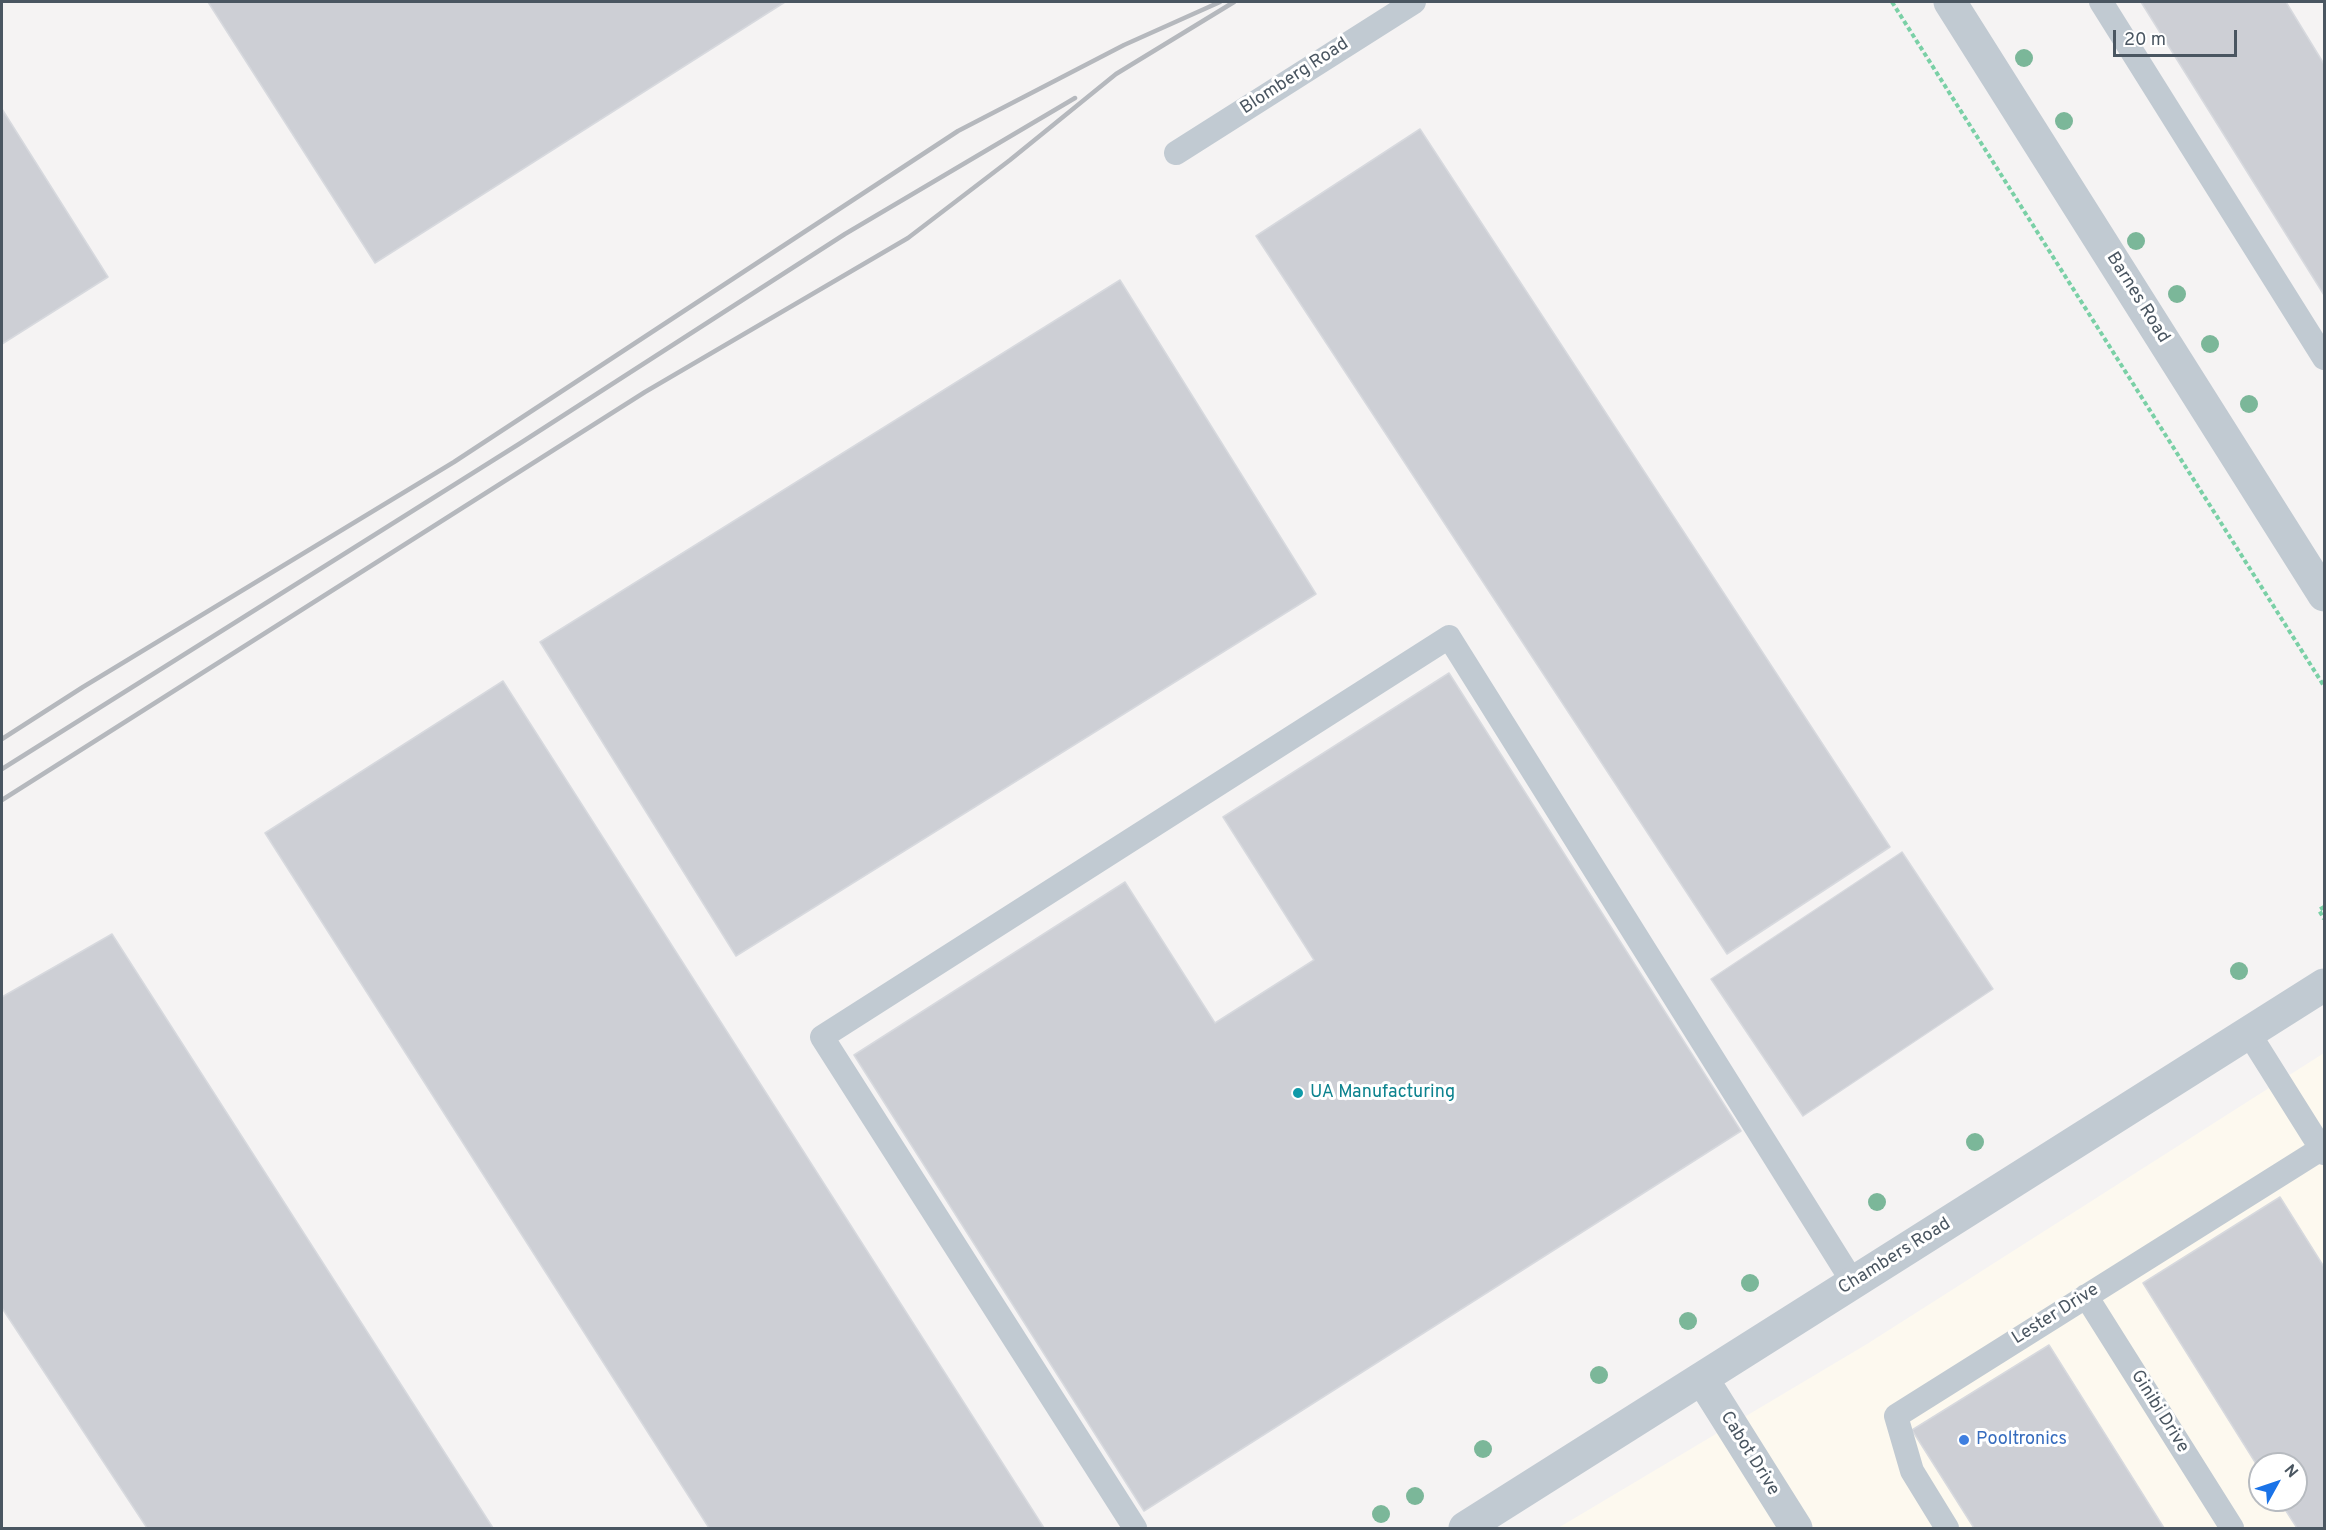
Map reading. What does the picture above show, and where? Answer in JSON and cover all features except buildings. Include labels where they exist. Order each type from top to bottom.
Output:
[{"type":"street","name":"Barnes Road","points":[[1950,2],[2325,595]]},
{"type":"street","name":"Chambers Road","points":[[1465,1528],[1703,1380],[2325,985]]},
{"type":"street","name":"Cabot Drive","points":[[1703,1380],[1796,1528]]},
{"type":"lane","name":"Blomberg Road","points":[[1176,153],[1414,2]]},
{"type":"lane","points":[[2101,2],[2325,358]]},
{"type":"lane","points":[[1135,1528],[822,1037],[1449,637],[1854,1284]]},
{"type":"lane","points":[[2248,1032],[2324,1150]]},
{"type":"lane","name":"Lester Drive","points":[[1947,1528],[1912,1471],[1896,1416],[2324,1150]]},
{"type":"lane","name":"Ginibi Drive","points":[[2086,1296],[2232,1528]]},
{"type":"path","points":[[1892,2],[2325,686]]},
{"type":"path","points":[[2325,907],[2319,910],[2325,919]]},
{"type":"shaded area","points":[[2324,1053],[2324,1528],[1558,1528],[1867,1344]]},
{"type":"railway","points":[[2,739],[83,687],[454,462],[958,131],[1124,45],[1220,2]]},
{"type":"railway","points":[[2,800],[645,392],[908,238],[1010,160],[1116,74],[1234,2]]},
{"type":"railway","points":[[2,769],[519,444],[845,234],[1075,98]]},
{"type":"place","name":"UA Manufacturing","points":[[1298,1093]]},
{"type":"place","name":"Pooltronics","points":[[1964,1440]]}]
